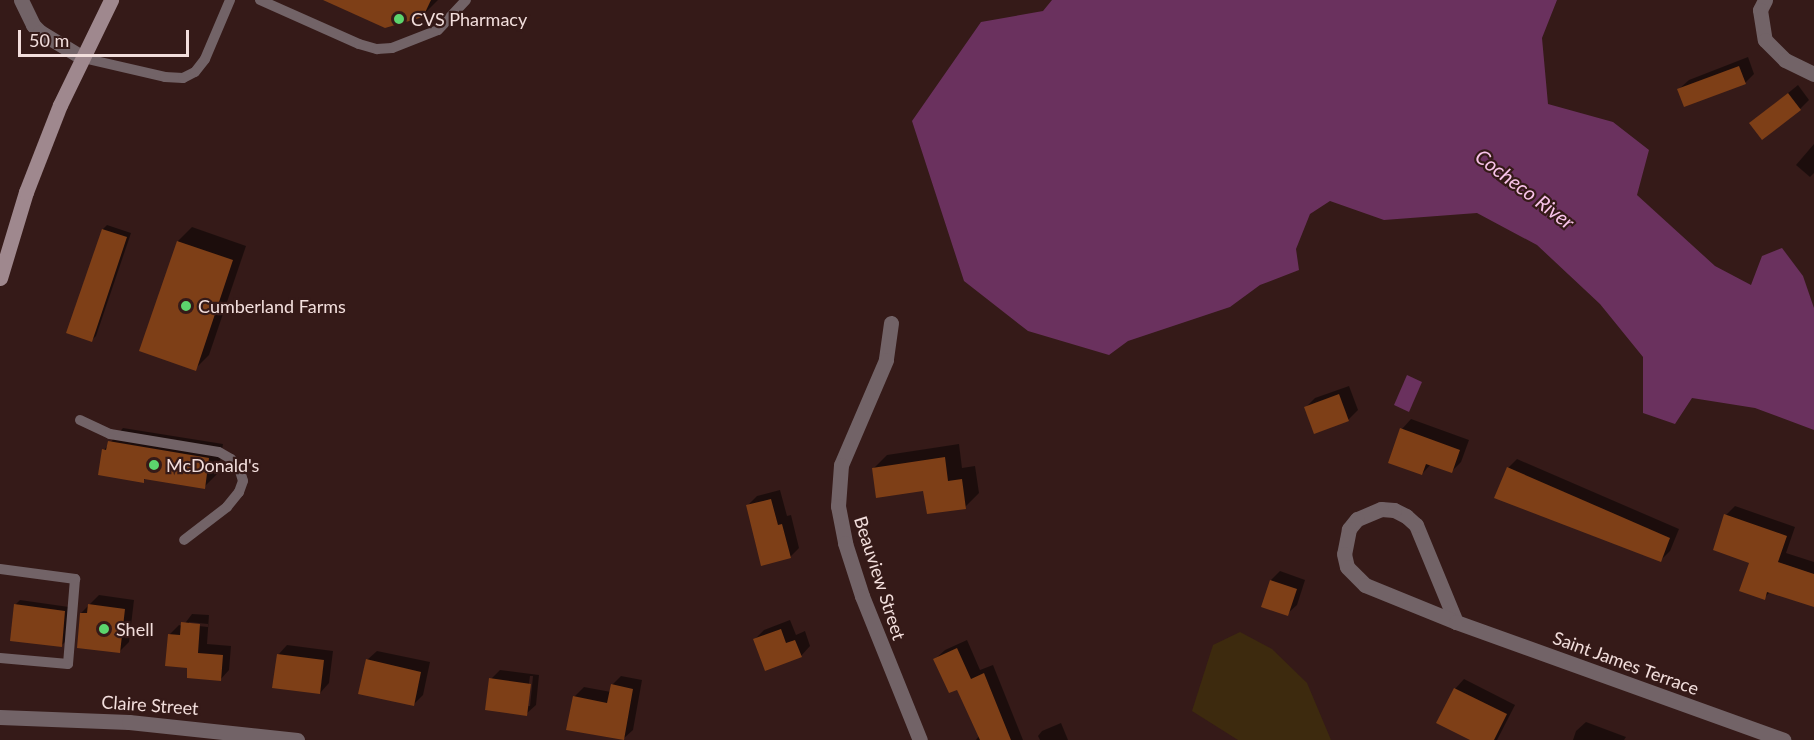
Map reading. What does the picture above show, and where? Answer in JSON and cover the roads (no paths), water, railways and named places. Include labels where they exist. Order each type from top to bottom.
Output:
[{"type":"main road","points":[[0,278],[26,192],[60,105],[111,0]]},
{"type":"street","points":[[21,0],[33,25],[40,32],[83,58]]},
{"type":"street","points":[[1765,0],[1760,10],[1766,40],[1785,60],[1814,74]]},
{"type":"street","name":"Beauview Street","points":[[891,323],[886,360],[841,465],[838,506],[845,543],[862,596],[920,740]]},
{"type":"street","name":"Saint James Terrace","points":[[1456,622],[1416,525],[1406,516],[1394,510],[1374,511],[1357,519],[1347,535],[1344,554],[1347,567],[1354,577],[1365,585],[1456,622],[1783,740]]},
{"type":"street","name":"Claire Street","points":[[0,717],[129,722],[297,740]]},
{"type":"lane","points":[[83,58],[165,77],[183,78],[195,72],[205,59],[230,0]]},
{"type":"lane","points":[[260,0],[359,44],[377,49],[392,48],[438,30],[466,0]]},
{"type":"lane","points":[[80,420],[110,434],[219,452],[231,459],[240,471],[243,480],[239,492],[227,507],[184,540]]},
{"type":"lane","points":[[0,569],[75,579],[68,664],[0,658]]},
{"type":"water","name":"Cocheco River","points":[[1052,0],[1557,0],[1542,38],[1548,104],[1613,122],[1649,150],[1637,195],[1715,266],[1751,285],[1762,256],[1782,248],[1803,276],[1814,308],[1814,430],[1755,408],[1692,398],[1675,424],[1643,413],[1643,357],[1600,304],[1537,245],[1477,213],[1384,220],[1330,201],[1310,214],[1296,249],[1299,270],[1260,285],[1230,307],[1128,341],[1109,355],[1028,331],[964,281],[912,121],[981,22],[1043,11]]},
{"type":"water","points":[[1407,375],[1422,382],[1409,412],[1394,405]]},
{"type":"place","name":"CVS Pharmacy","points":[[399,19]]},
{"type":"place","name":"Cumberland Farms","points":[[186,306]]},
{"type":"place","name":"McDonald's","points":[[154,465]]},
{"type":"place","name":"Shell","points":[[104,629]]}]
